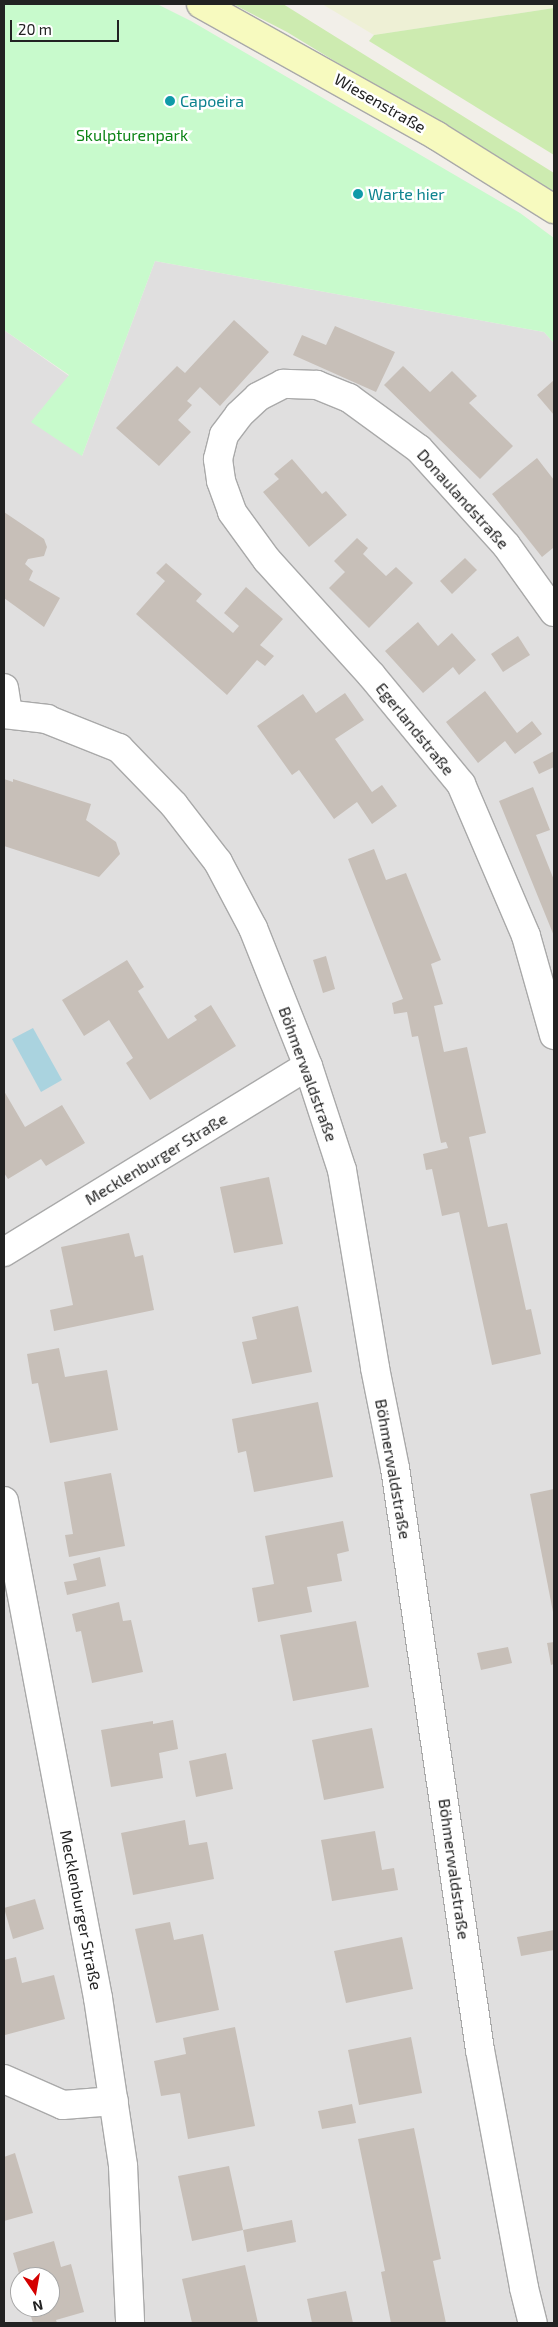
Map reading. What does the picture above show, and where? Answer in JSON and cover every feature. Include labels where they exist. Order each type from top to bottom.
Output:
[{"type":"main road","name":"Wiesenstraße","points":[[202,4],[437,136],[554,209]]},
{"type":"street","name":"Donaulandstraße","points":[[218,459],[224,435],[239,415],[258,397],[283,384],[317,385],[350,398],[419,449],[506,545],[554,612]]},
{"type":"street","name":"Egerlandstraße","points":[[218,459],[221,481],[232,512],[267,560],[372,676],[461,784],[526,936],[554,1035]]},
{"type":"street","points":[[4,688],[6,714]]},
{"type":"street","name":"Böhmerwaldstraße","points":[[6,714],[47,719],[119,748],[174,805],[218,862],[253,928],[308,1066],[342,1170],[375,1368],[395,1468],[480,2050],[524,2288],[533,2323]]},
{"type":"street","name":"Mecklenburger Straße","points":[[4,1252],[308,1066]]},
{"type":"street","name":"Mecklenburger Straße","points":[[4,1501],[98,1998],[114,2101],[123,2166],[130,2323]]},
{"type":"street","points":[[4,2079],[63,2105],[114,2101]]},
{"type":"shaded area","points":[[155,261],[544,332],[554,343],[554,2323],[4,2323],[4,330],[69,376],[82,456]]},
{"type":"green space","name":"Skulpturenpark","points":[[4,4],[157,4],[191,21],[520,213],[554,238],[554,343],[544,332],[155,261],[82,456],[31,422],[69,375],[4,330]]},
{"type":"green space","points":[[233,4],[283,4],[554,173],[554,195],[287,32]]},
{"type":"green space","points":[[322,4],[554,4],[554,8],[374,35]]},
{"type":"green space","points":[[554,8],[554,155],[369,41],[374,35]]},
{"type":"water","points":[[33,1028],[62,1080],[41,1092],[12,1039]]},
{"type":"building","points":[[234,320],[269,352],[220,406],[200,387],[187,401],[192,405],[178,420],[191,432],[159,466],[116,428],[177,366],[185,373]]},
{"type":"building","points":[[335,326],[395,352],[376,392],[293,355],[302,335],[326,345]]},
{"type":"building","points":[[403,366],[430,392],[452,371],[477,396],[469,403],[513,446],[480,479],[384,385]]},
{"type":"building","points":[[554,380],[554,415],[537,395]]},
{"type":"building","points":[[537,458],[554,480],[554,550],[553,548],[542,557],[492,494]]},
{"type":"building","points":[[292,459],[322,494],[326,491],[347,515],[309,547],[263,492],[279,479],[274,474]]},
{"type":"building","points":[[4,512],[44,539],[47,547],[44,556],[28,559],[25,564],[33,571],[29,580],[60,598],[44,627],[4,598]]},
{"type":"building","points":[[357,538],[368,548],[363,554],[386,576],[396,567],[413,583],[369,628],[329,588],[345,572],[334,561]]},
{"type":"building","points":[[465,558],[477,570],[452,594],[440,581]]},
{"type":"building","points":[[166,563],[202,594],[196,601],[233,633],[239,626],[224,613],[246,587],[283,619],[260,645],[274,656],[265,666],[257,660],[227,695],[136,614],[165,581],[156,573]]},
{"type":"building","points":[[418,622],[438,646],[452,633],[476,660],[459,675],[453,667],[423,693],[385,651]]},
{"type":"building","points":[[518,636],[530,655],[503,672],[491,654]]},
{"type":"building","points":[[485,691],[517,733],[532,721],[542,734],[515,754],[505,741],[478,763],[446,722]]},
{"type":"building","points":[[345,693],[364,720],[335,739],[372,792],[382,785],[397,806],[372,824],[357,802],[334,819],[299,770],[292,775],[257,726],[303,694],[316,713]]},
{"type":"building","points":[[554,751],[554,767],[539,774],[533,762]]},
{"type":"building","points":[[4,779],[13,782],[13,779],[91,804],[86,820],[116,842],[120,854],[99,877],[4,846]]},
{"type":"building","points":[[533,787],[550,830],[536,835],[554,880],[554,936],[499,801]]},
{"type":"building","points":[[374,849],[386,880],[406,873],[441,960],[431,964],[443,1004],[434,1006],[444,1052],[467,1047],[486,1133],[469,1137],[488,1227],[507,1223],[526,1310],[531,1309],[541,1354],[492,1365],[459,1212],[442,1216],[432,1169],[426,1170],[423,1154],[448,1148],[446,1142],[441,1143],[418,1036],[412,1037],[407,1012],[394,1014],[392,1003],[403,999],[348,859]]},
{"type":"building","points":[[326,956],[335,989],[323,993],[313,960]]},
{"type":"building","points":[[127,960],[144,987],[138,991],[168,1039],[197,1020],[194,1016],[211,1005],[236,1046],[150,1100],[126,1063],[133,1058],[109,1020],[84,1036],[62,1000]]},
{"type":"building","points":[[4,1091],[25,1127],[62,1105],[85,1143],[46,1166],[41,1159],[8,1179],[4,1173]]},
{"type":"building","points":[[269,1177],[283,1244],[234,1253],[220,1187]]},
{"type":"building","points":[[129,1233],[135,1257],[143,1255],[154,1310],[54,1331],[50,1310],[73,1305],[61,1247]]},
{"type":"building","points":[[298,1306],[312,1372],[252,1384],[242,1342],[257,1339],[252,1317]]},
{"type":"building","points":[[59,1348],[65,1377],[107,1370],[118,1430],[50,1443],[38,1383],[32,1384],[27,1354]]},
{"type":"building","points":[[318,1402],[333,1477],[254,1492],[246,1451],[238,1453],[232,1419]]},
{"type":"building","points":[[111,1473],[125,1546],[69,1557],[65,1535],[73,1534],[64,1482]]},
{"type":"building","points":[[554,1489],[554,1612],[553,1612],[530,1494]]},
{"type":"building","points":[[343,1521],[349,1551],[337,1554],[342,1581],[307,1587],[312,1612],[258,1622],[252,1588],[274,1584],[265,1536]]},
{"type":"building","points":[[100,1557],[106,1586],[67,1595],[64,1582],[77,1580],[73,1564]]},
{"type":"building","points":[[119,1602],[123,1621],[131,1620],[143,1672],[92,1683],[81,1631],[76,1632],[72,1614]]},
{"type":"building","points":[[356,1621],[369,1687],[293,1701],[280,1635]]},
{"type":"building","points":[[554,1642],[554,1664],[551,1665],[547,1643]]},
{"type":"building","points":[[508,1647],[512,1663],[481,1670],[477,1653]]},
{"type":"building","points":[[173,1720],[178,1749],[159,1753],[163,1778],[111,1787],[101,1730],[153,1721],[153,1724]]},
{"type":"building","points":[[372,1728],[384,1788],[324,1800],[312,1740]]},
{"type":"building","points":[[226,1753],[233,1789],[196,1797],[189,1761]]},
{"type":"building","points":[[185,1820],[189,1845],[207,1842],[214,1879],[133,1895],[121,1833]]},
{"type":"building","points":[[375,1831],[382,1870],[394,1868],[398,1890],[332,1901],[321,1840]]},
{"type":"building","points":[[35,1899],[44,1929],[13,1939],[4,1908]]},
{"type":"building","points":[[170,1922],[174,1940],[203,1934],[219,2010],[156,2023],[135,1929]]},
{"type":"building","points":[[554,1930],[554,1950],[521,1956],[517,1937]]},
{"type":"building","points":[[402,1937],[413,1989],[346,2003],[334,1951]]},
{"type":"building","points":[[16,1957],[22,1983],[54,1975],[65,2019],[5,2035],[4,1960]]},
{"type":"building","points":[[235,2027],[255,2126],[188,2139],[180,2093],[161,2096],[154,2061],[186,2054],[183,2038]]},
{"type":"building","points":[[411,2037],[422,2093],[359,2105],[348,2050]]},
{"type":"building","points":[[352,2104],[356,2123],[322,2129],[318,2111]]},
{"type":"building","points":[[414,2128],[441,2259],[433,2261],[446,2323],[391,2323],[381,2272],[385,2271],[358,2139]]},
{"type":"building","points":[[15,2153],[33,2213],[4,2221],[4,2157]]},
{"type":"building","points":[[229,2166],[243,2230],[192,2241],[178,2176]]},
{"type":"building","points":[[292,2220],[296,2242],[247,2252],[243,2230]]},
{"type":"building","points":[[54,2241],[61,2267],[71,2264],[84,2312],[56,2320],[57,2323],[33,2323],[31,2317],[60,2317],[60,2267],[17,2267],[13,2253]]},
{"type":"building","points":[[245,2265],[258,2323],[192,2323],[182,2279]]},
{"type":"building","points":[[346,2291],[353,2323],[312,2323],[307,2299]]},
{"type":"place","name":"Capoeira","points":[[170,101]]},
{"type":"place","name":"Warte hier","points":[[358,194]]}]
